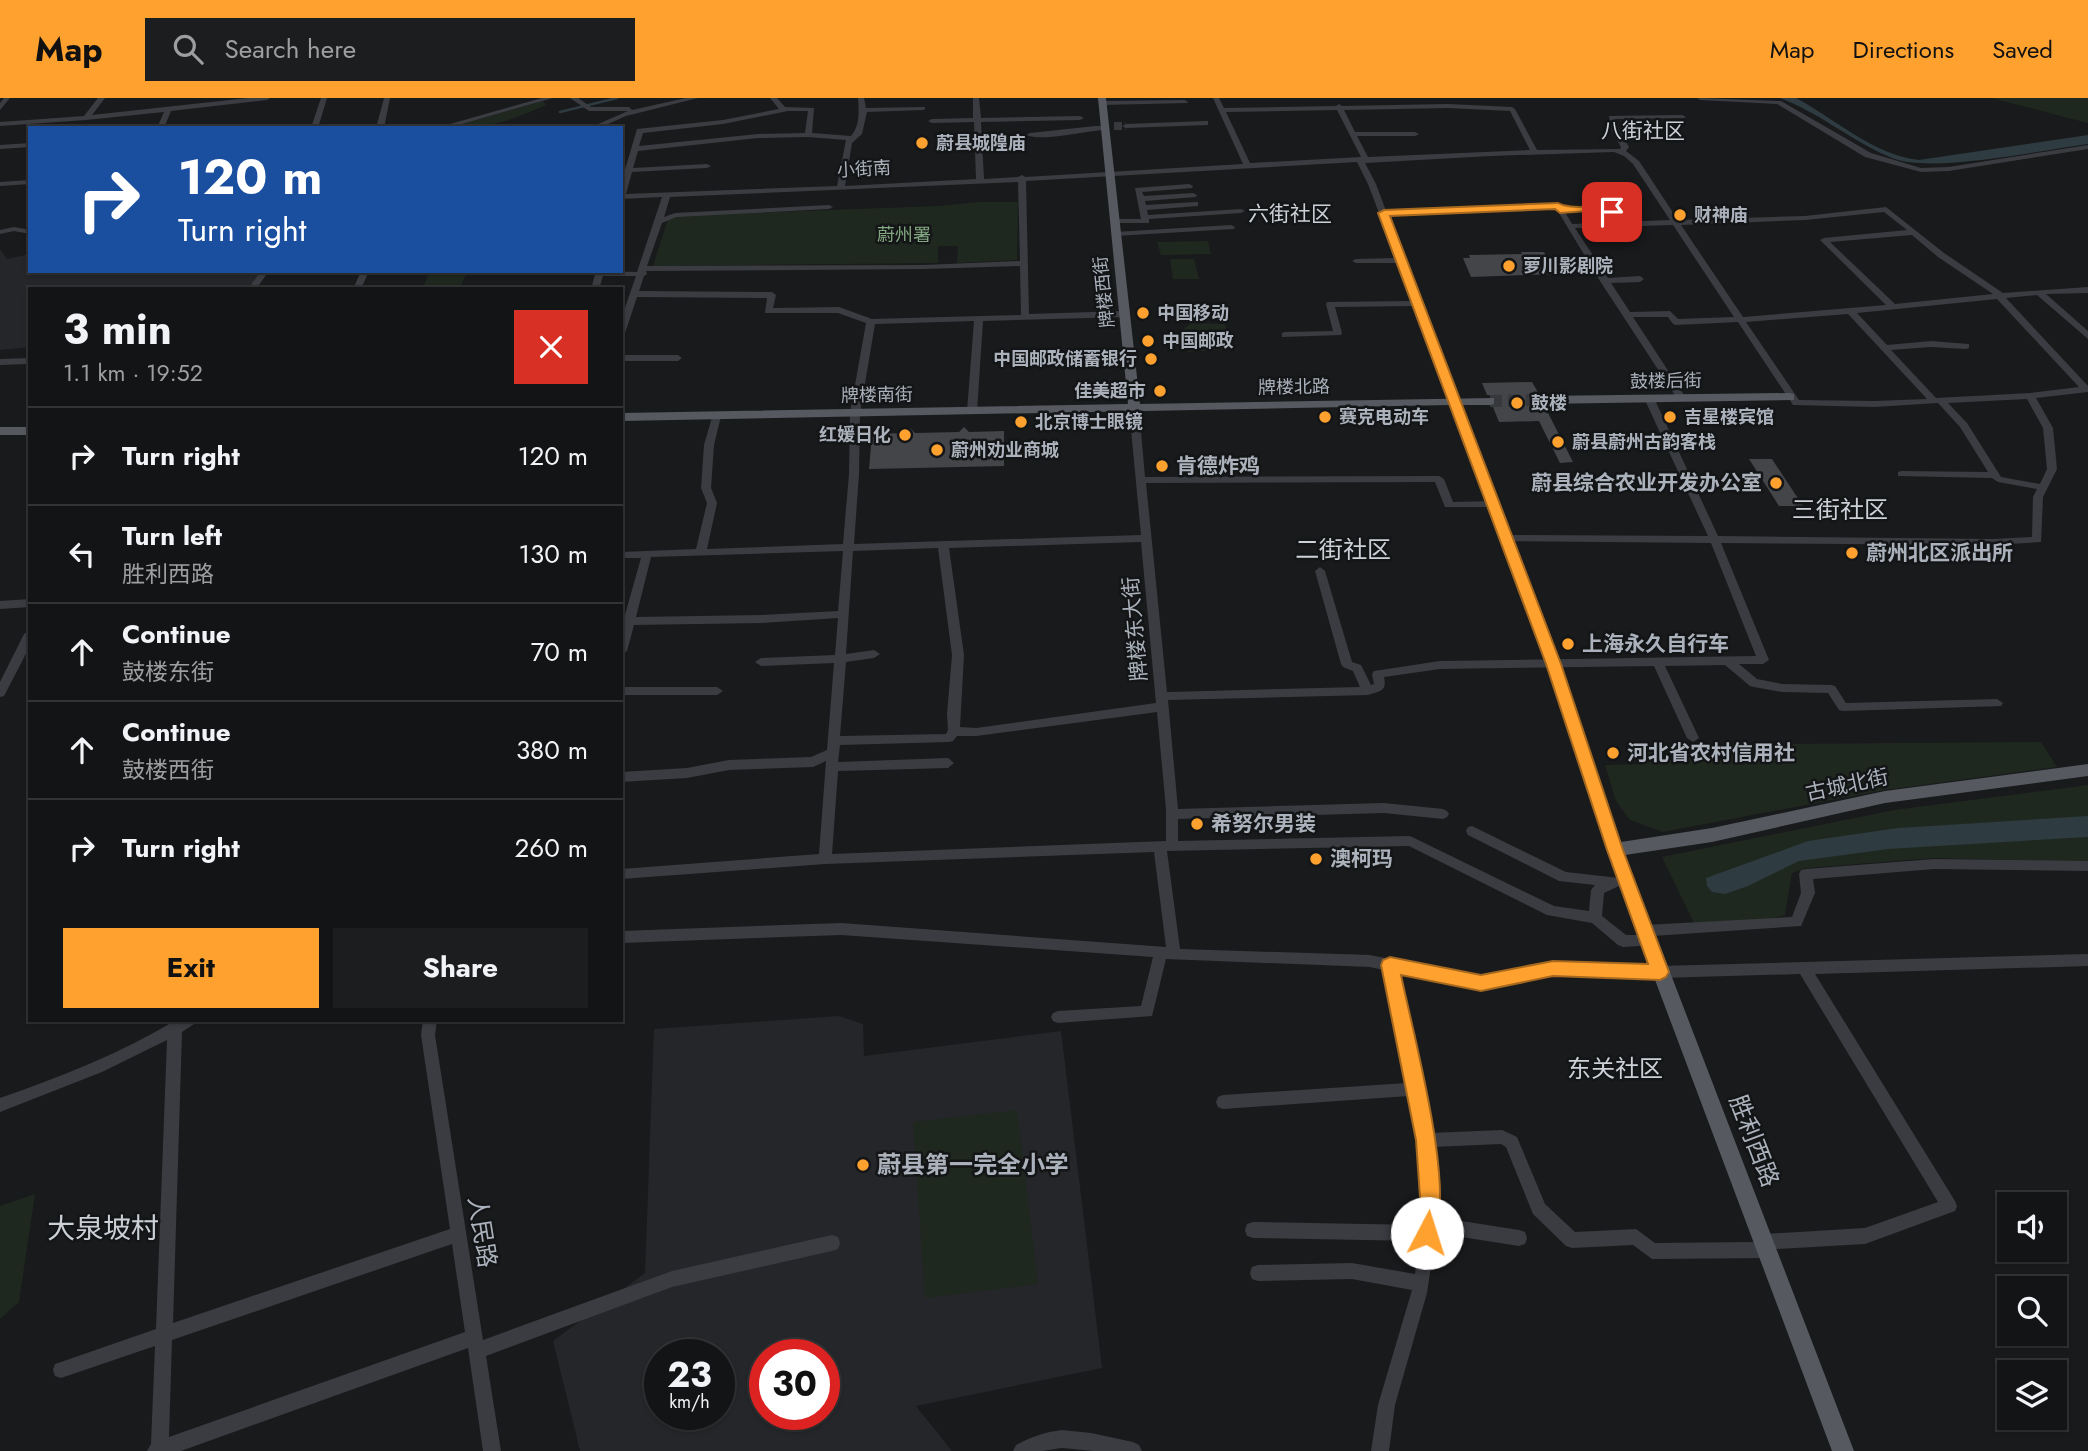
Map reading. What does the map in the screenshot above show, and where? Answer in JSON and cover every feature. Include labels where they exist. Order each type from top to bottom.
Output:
[{"type":"main road","name":"牌楼西街","points":[[1102,100],[1108,127],[1108,172],[1134,408]]},
{"type":"main road","name":"鼓楼后街","points":[[1541,400],[1790,397]]},
{"type":"main road","points":[[1454,401],[1490,401]]},
{"type":"main road","name":"牌楼北路","points":[[1134,408],[1454,401]]},
{"type":"main road","name":"胜利西路","points":[[1454,401],[1553,664],[1615,850],[1619,879],[1647,936],[1843,1451]]},
{"type":"main road","name":"牌楼南街","points":[[623,417],[1134,408]]},
{"type":"main road","points":[[0,432],[28,431]]},
{"type":"main road","name":"古城北街","points":[[1615,850],[1712,835],[1885,797],[2087,771]]},
{"type":"street","points":[[0,108],[8,98]]},
{"type":"street","points":[[86,126],[102,98]]},
{"type":"street","points":[[0,124],[89,117],[206,101],[266,98]]},
{"type":"street","points":[[315,126],[324,98]]},
{"type":"street","points":[[380,126],[387,98]]},
{"type":"street","points":[[446,126],[550,98]]},
{"type":"street","points":[[597,126],[624,114],[695,98]]},
{"type":"street","points":[[773,98],[784,110]]},
{"type":"street","points":[[841,187],[848,142],[858,134],[863,110],[861,98]]},
{"type":"street","points":[[976,98],[980,180]]},
{"type":"street","points":[[1216,98],[1248,167]]},
{"type":"street","points":[[1298,98],[1301,107]]},
{"type":"street","points":[[1700,98],[1780,102],[1868,155],[1921,170],[1949,169],[2088,146]]},
{"type":"street","points":[[576,100],[589,110],[643,110]]},
{"type":"street","points":[[1102,100],[1185,103]]},
{"type":"street","points":[[1222,110],[1396,102],[1512,109],[1534,151]]},
{"type":"street","points":[[1341,104],[1454,401]]},
{"type":"street","points":[[161,126],[169,108]]},
{"type":"street","points":[[863,110],[922,108]]},
{"type":"street","points":[[623,190],[640,131],[723,122],[784,110],[812,109],[808,135]]},
{"type":"street","points":[[1622,152],[1625,147],[1611,117],[1682,117]]},
{"type":"street","points":[[932,121],[1080,118]]},
{"type":"street","points":[[1126,126],[1205,123]]},
{"type":"street","points":[[1030,135],[1062,134],[1108,127]]},
{"type":"street","points":[[1353,134],[1415,134]]},
{"type":"street","points":[[635,149],[758,136],[853,138]]},
{"type":"street","points":[[0,147],[28,145]]},
{"type":"street","points":[[1108,172],[1534,151],[1615,150],[1636,163],[1796,403],[1810,405],[1937,401],[2030,396],[2087,389]]},
{"type":"street","points":[[629,170],[707,166]]},
{"type":"street","name":"小街南","points":[[623,197],[1108,172]]},
{"type":"street","points":[[1022,177],[1026,317]]},
{"type":"street","points":[[0,184],[28,182]]},
{"type":"street","points":[[1114,221],[1146,221],[1138,190],[1189,186]]},
{"type":"street","points":[[623,328],[667,195]]},
{"type":"street","points":[[1143,208],[1194,199]]},
{"type":"street","points":[[659,221],[676,215],[829,206]]},
{"type":"street","points":[[1384,213],[1558,206],[1681,398]]},
{"type":"street","points":[[1143,208],[1241,211]]},
{"type":"street","points":[[1560,210],[1588,208],[1630,212]]},
{"type":"street","points":[[1570,226],[1805,218],[1886,209],[1941,256],[2001,296],[2087,389]]},
{"type":"street","points":[[1115,234],[1231,227]]},
{"type":"street","points":[[0,232],[14,229],[28,232]]},
{"type":"street","points":[[1894,308],[1824,240],[1913,232]]},
{"type":"street","points":[[1356,261],[1401,260]]},
{"type":"street","points":[[623,272],[1025,263]]},
{"type":"street","points":[[1604,281],[1640,279]]},
{"type":"street","points":[[1626,315],[1670,314],[1676,322],[1852,313],[2039,292],[2088,290]]},
{"type":"street","points":[[2039,292],[2088,336]]},
{"type":"street","points":[[636,293],[772,295],[768,311],[839,310],[872,322],[1124,314]]},
{"type":"street","points":[[1285,335],[1338,333],[1330,304],[1418,303]]},
{"type":"street","points":[[1852,313],[1937,401],[1964,425],[1998,479],[2041,486]]},
{"type":"street","points":[[972,411],[979,319]]},
{"type":"street","points":[[825,859],[855,474],[855,413],[872,322]]},
{"type":"street","points":[[1885,348],[1931,344],[1966,345]]},
{"type":"street","points":[[623,358],[678,358]]},
{"type":"street","points":[[0,362],[28,361]]},
{"type":"street","points":[[1506,538],[1993,542],[2037,540],[2038,497],[2041,486],[2052,469],[2048,428],[2030,396]]},
{"type":"street","points":[[954,731],[976,732],[1162,702],[1368,691],[1380,687],[1378,674],[1440,664],[1763,660],[1714,538],[1648,398]]},
{"type":"street","name":"牌楼东大街","points":[[1134,408],[1171,814],[1166,846],[1167,954]]},
{"type":"street","points":[[701,552],[712,503],[706,488],[709,445],[716,415]]},
{"type":"street","points":[[1901,474],[1995,475]]},
{"type":"street","points":[[1140,480],[1439,479],[1449,505],[1493,504]]},
{"type":"street","points":[[623,555],[1146,538]]},
{"type":"street","points":[[623,777],[687,773],[729,765],[813,762],[834,747],[949,738],[954,731],[958,654],[943,545]]},
{"type":"street","points":[[623,644],[648,554]]},
{"type":"street","points":[[1320,571],[1347,664],[1357,668],[1368,691]]},
{"type":"street","points":[[0,606],[28,603]]},
{"type":"street","points":[[629,621],[761,619],[844,614]]},
{"type":"street","points":[[0,693],[25,654]]},
{"type":"street","points":[[761,662],[839,659],[874,654]]},
{"type":"street","points":[[1728,661],[1754,682],[1782,688],[1830,689],[1843,707],[1997,703]]},
{"type":"street","points":[[1658,662],[1693,738]]},
{"type":"street","points":[[623,691],[717,691]]},
{"type":"street","points":[[832,767],[948,763]]},
{"type":"street","points":[[1171,814],[1384,808],[1443,814]]},
{"type":"street","points":[[1472,831],[1564,877],[1619,879]]},
{"type":"street","points":[[623,873],[825,859],[1166,846],[1410,841],[1552,911],[1595,918],[1623,941],[1647,936],[1796,922],[1808,893],[1806,874],[1934,864],[2088,866]]},
{"type":"street","points":[[1595,918],[1598,890],[1619,879]]},
{"type":"street","points":[[623,937],[841,929],[1167,954],[1370,961],[1481,983],[1553,969],[1660,972],[2088,960]]},
{"type":"street","points":[[1058,1017],[1147,1012],[1167,954]]},
{"type":"street","points":[[1380,1451],[1381,1421],[1420,1283],[1430,1197],[1425,1140],[1390,965]]},
{"type":"street","points":[[1425,1140],[1502,1137],[1512,1142],[1539,1209],[1572,1240],[1636,1237],[1651,1251],[1767,1246],[1865,1237],[1949,1206],[1804,968]]},
{"type":"street","points":[[0,1105],[47,1089],[186,1022]]},
{"type":"street","name":"人民路","points":[[430,1022],[428,1035],[492,1451]]},
{"type":"street","points":[[175,1029],[159,1450],[673,1279],[832,1243]]},
{"type":"street","points":[[1223,1102],[1415,1089]]},
{"type":"street","points":[[1253,1230],[1427,1228],[1519,1238]]},
{"type":"street","points":[[61,1370],[459,1234]]},
{"type":"street","points":[[1258,1273],[1352,1271],[1420,1283]]},
{"type":"street","points":[[1022,1451],[1035,1442],[1077,1439],[1133,1451]]},
{"type":"shaded area","points":[[1780,98],[1796,98],[1871,144],[1902,157],[1919,160],[2088,135],[2088,144],[1959,162],[1910,162],[1892,158],[1809,111]]},
{"type":"shaded area","points":[[0,249],[7,259],[28,254],[28,273],[261,273],[251,287],[28,287],[28,347],[0,350]]},
{"type":"shaded area","points":[[2088,816],[2088,837],[1888,849],[1799,861],[1725,894],[1712,892],[1707,886],[1706,878],[1808,841],[1898,828]]},
{"type":"shaded area","name":"蔚县第一完全小学","points":[[839,1016],[863,1024],[864,1056],[1061,1031],[1102,1368],[916,1406],[952,1451],[580,1451],[553,1341],[645,1273],[654,1029]]},
{"type":"green space","points":[[1992,98],[2088,98],[2088,123]]},
{"type":"green space","points":[[543,101],[546,105],[500,122],[482,126],[456,126]]},
{"type":"green space","name":"蔚州署","points":[[1018,202],[1017,260],[957,263],[958,246],[938,246],[938,263],[653,266],[669,216],[939,206]]},
{"type":"green space","points":[[1208,241],[1211,254],[1161,255],[1157,242]]},
{"type":"green space","points":[[1170,259],[1194,259],[1199,279],[1173,279]]},
{"type":"green space","points":[[429,273],[466,273],[461,287],[423,287]]},
{"type":"green space","points":[[1191,323],[1225,324],[1231,349],[1188,352],[1182,330]]},
{"type":"green space","points":[[2041,742],[2057,767],[1885,790],[1663,832],[1630,820],[1616,801],[1605,765],[1643,764],[1636,745]]},
{"type":"green space","points":[[2088,785],[2088,862],[1933,858],[1806,868],[1792,873],[1785,915],[1757,923],[1694,923],[1662,857],[1894,810]]},
{"type":"green space","points":[[1017,1110],[1038,1284],[925,1298],[913,1122]]},
{"type":"green space","points":[[35,1194],[19,1302],[0,1319],[0,1206]]},
{"type":"building","name":"萝川影剧院","points":[[1521,252],[1544,252],[1556,274],[1471,277],[1463,258],[1470,258],[1469,255],[1522,254]]},
{"type":"building","name":"鼓楼","points":[[1532,382],[1539,394],[1533,401],[1545,407],[1573,462],[1560,463],[1539,421],[1499,422],[1493,407],[1497,404],[1496,396],[1487,395],[1482,383]]},
{"type":"building","name":"蔚州劝业商城","points":[[964,427],[969,432],[1004,431],[1004,466],[869,469],[872,434],[907,433],[910,428],[915,433],[959,432]]},
{"type":"building","name":"蔚县综合农业开发办公室","points":[[1749,459],[1772,459],[1803,506],[1779,506]]},
{"type":"waterway","points":[[560,112],[617,98]]},
{"type":"tunnel","points":[[1114,126],[1126,126]]},
{"type":"tunnel","points":[[1490,401],[1541,400]]},
{"type":"place","name":"蔚县城隍庙","points":[[922,143]]},
{"type":"place","name":"财神庙","points":[[1680,215]]},
{"type":"place","name":"萝川影剧院","points":[[1509,266]]},
{"type":"place","name":"中国移动","points":[[1143,313]]},
{"type":"place","name":"中国邮政","points":[[1148,341]]},
{"type":"place","name":"中国邮政储蓄银行","points":[[1151,359]]},
{"type":"place","name":"佳美超市","points":[[1160,391]]},
{"type":"place","name":"鼓楼","points":[[1517,403]]},
{"type":"place","name":"赛克电动车","points":[[1325,417]]},
{"type":"place","name":"吉星楼宾馆","points":[[1670,417]]},
{"type":"place","name":"北京博士眼镜","points":[[1021,422]]},
{"type":"place","name":"红媛日化","points":[[905,435]]},
{"type":"place","name":"蔚县蔚州古韵客栈","points":[[1558,442]]},
{"type":"place","name":"蔚州劝业商城","points":[[937,450]]},
{"type":"place","name":"肯德炸鸡","points":[[1162,466]]},
{"type":"place","name":"蔚县综合农业开发办公室","points":[[1776,483]]},
{"type":"place","name":"蔚州北区派出所","points":[[1852,553]]},
{"type":"place","name":"上海永久自行车","points":[[1568,644]]},
{"type":"place","name":"河北省农村信用社","points":[[1613,753]]},
{"type":"place","name":"希努尔男装","points":[[1197,824]]},
{"type":"place","name":"澳柯玛","points":[[1316,859]]},
{"type":"place","name":"蔚县第一完全小学","points":[[863,1165]]},
{"type":"district","name":"八街社区","points":[[1643,131]]},
{"type":"district","name":"六街社区","points":[[1290,214]]},
{"type":"district","name":"三街社区","points":[[1840,510]]},
{"type":"district","name":"二街社区","points":[[1343,550]]},
{"type":"district","name":"东关社区","points":[[1615,1069]]},
{"type":"district","name":"大泉坡村","points":[[103,1228]]},
{"type":"route","points":[[1427,1233],[1430,1197],[1425,1140],[1390,965],[1481,983],[1553,969],[1660,972],[1615,850],[1553,664],[1384,213],[1558,206],[1560,210],[1588,208],[1612,212]]}]
